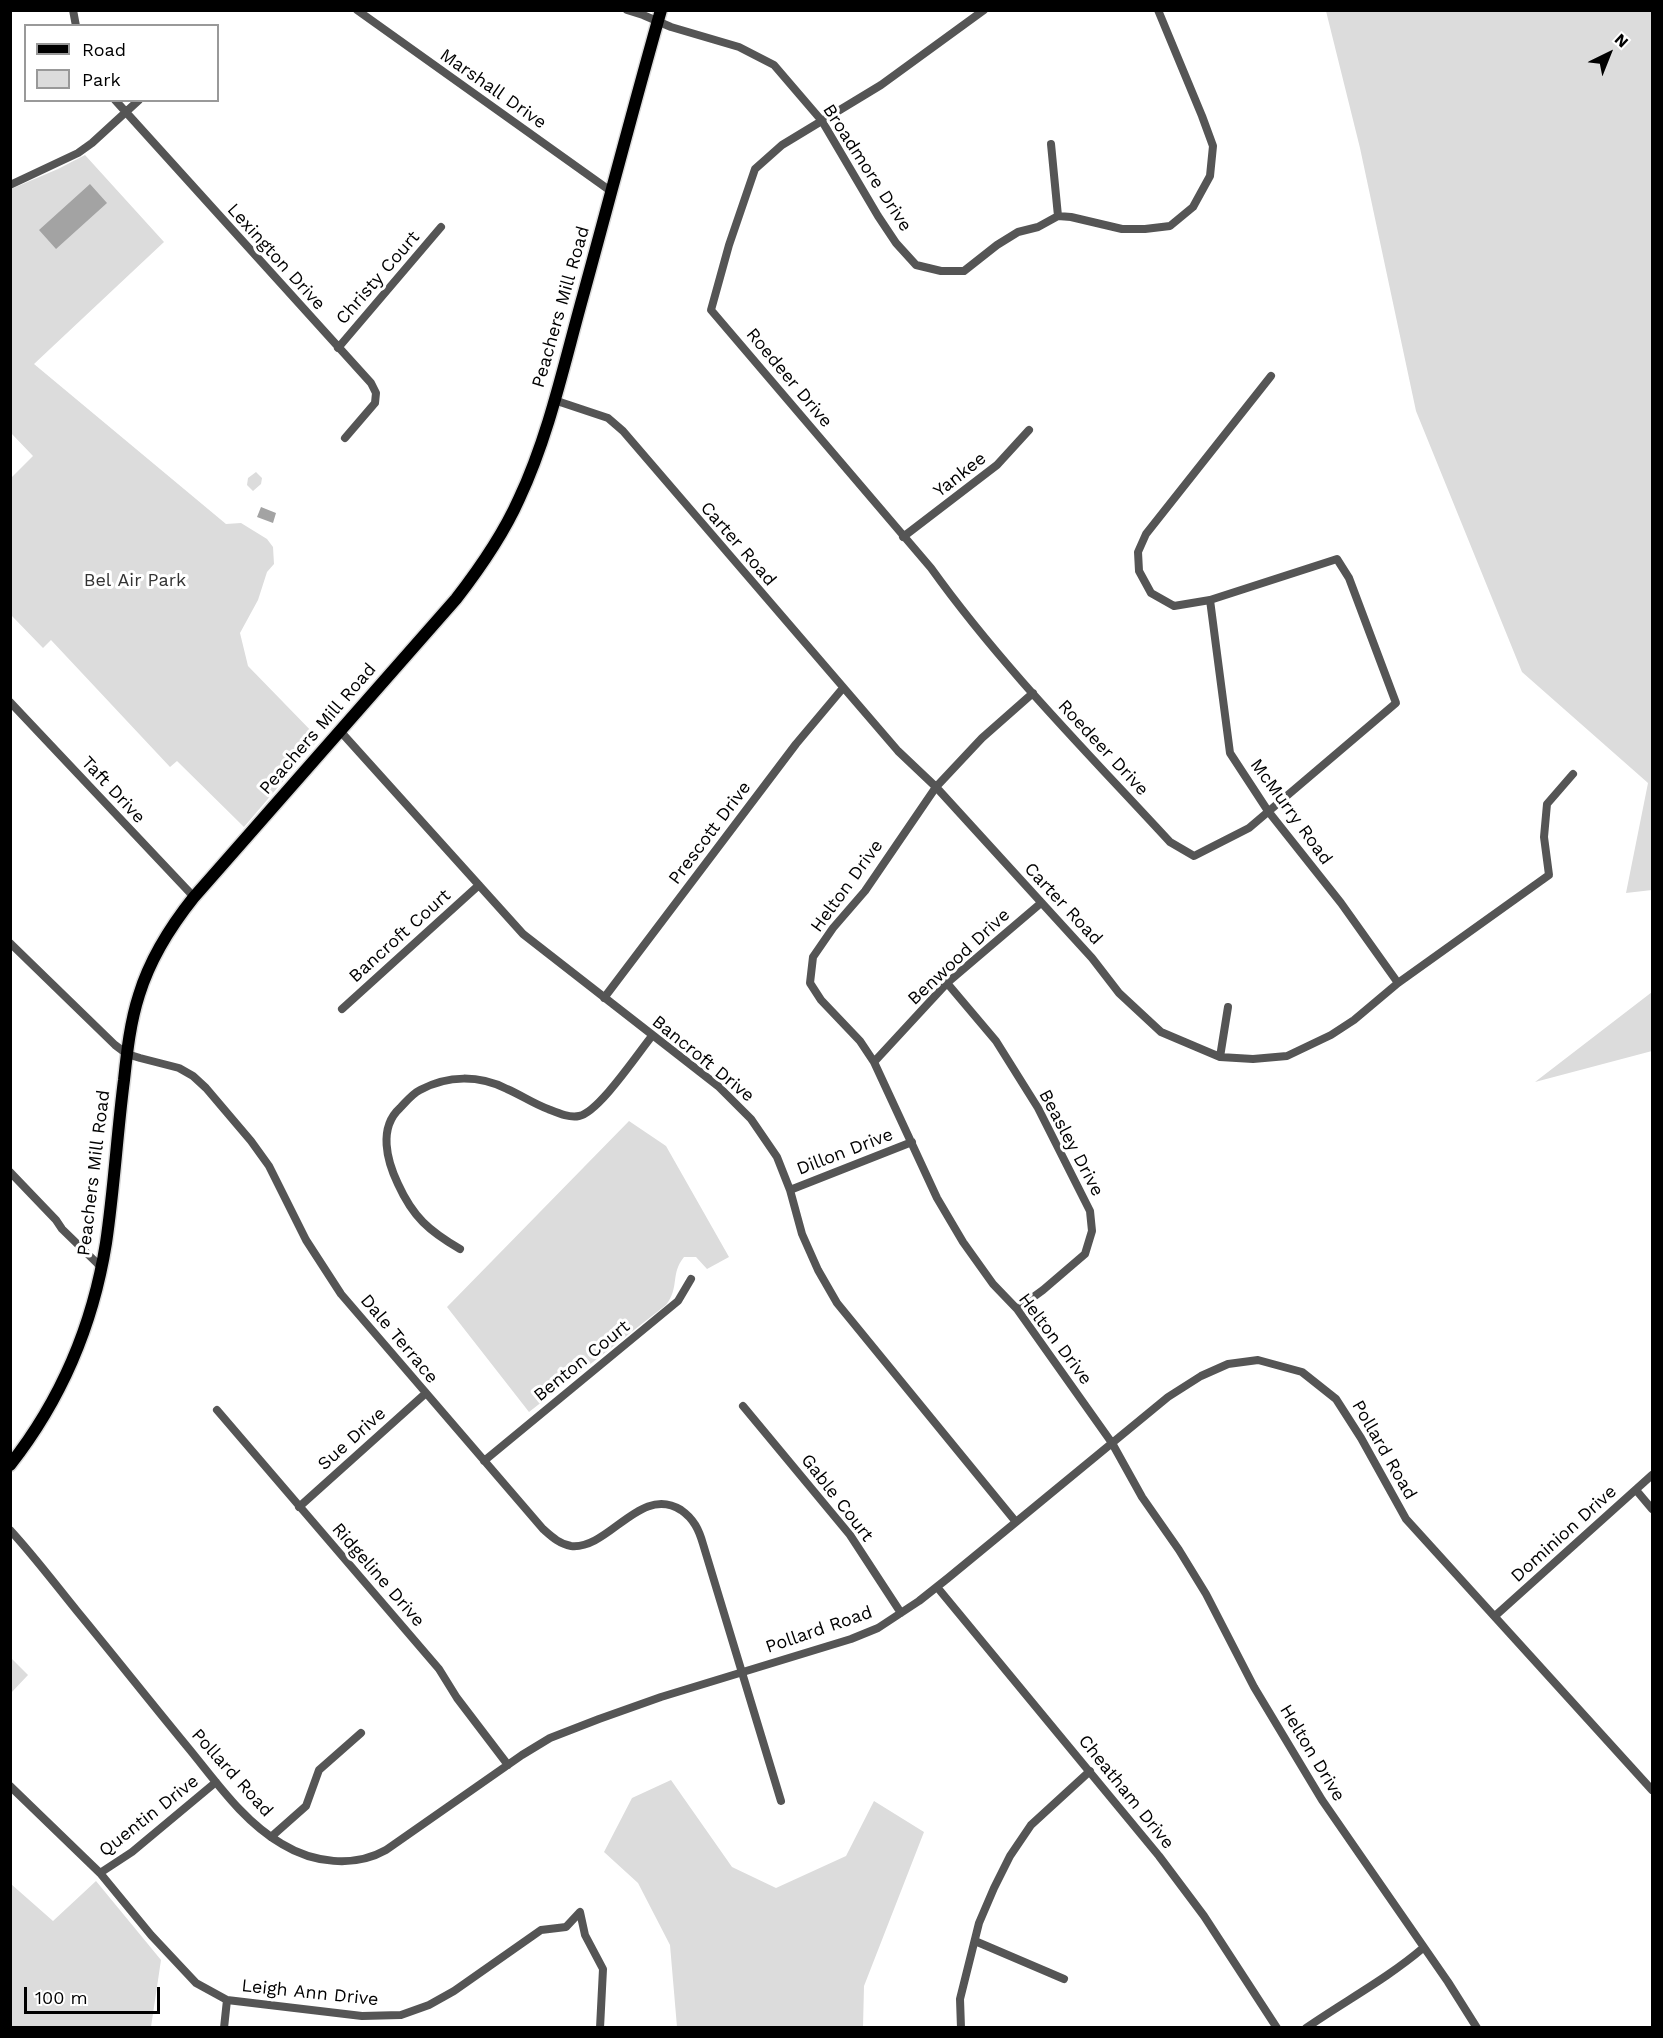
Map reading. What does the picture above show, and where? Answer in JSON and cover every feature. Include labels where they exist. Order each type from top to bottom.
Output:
[{"type":"main road","name":"Peachers Mill Road","points":[[10,1466],[55,1398],[72,1363],[93,1300],[101,1267],[133,1017],[146,975],[162,943],[194,897],[443,614],[487,556],[520,499],[554,400],[660,16]]},
{"type":"street","name":"Marshall Drive","points":[[357,10],[612,192]]},
{"type":"street","name":"Broadmore Drive","points":[[627,10],[660,16],[670,27],[739,47],[774,65],[822,121],[878,216],[896,243],[916,265],[941,270],[964,271],[996,245],[1018,232],[1038,228],[1058,216]]},
{"type":"street","name":"Roedeer Drive","points":[[984,10],[880,85],[782,145],[755,169],[729,245],[711,310],[1033,693],[1170,842],[1194,856],[1249,828],[1396,703],[1349,578],[1337,559],[1210,600],[1173,606],[1151,593],[1139,571],[1138,552],[1146,534],[1271,376]]},
{"type":"street","points":[[1051,144],[1058,216],[1122,229],[1170,226],[1193,207],[1210,176],[1213,146],[1158,10]]},
{"type":"street","name":"Lexington Drive","points":[[117,102],[371,383],[376,393],[375,403],[345,438]]},
{"type":"street","points":[[10,185],[78,153],[136,102]]},
{"type":"street","name":"Christy Court","points":[[338,348],[441,227]]},
{"type":"street","name":"Carter Road","points":[[554,400],[608,418],[623,431],[898,751],[936,787],[1092,958],[1119,993],[1161,1032],[1220,1057],[1253,1059],[1287,1056],[1331,1035],[1354,1020],[1398,983],[1549,875],[1544,837],[1547,804],[1573,774]]},
{"type":"street","name":"Yankee","points":[[903,537],[997,465],[1029,430]]},
{"type":"street","name":"McMurry Road","points":[[1210,600],[1230,753],[1268,811],[1341,903],[1398,983]]},
{"type":"street","name":"Prescott Drive","points":[[603,998],[795,744],[843,688]]},
{"type":"street","name":"Helton Drive","points":[[1033,693],[982,738],[936,787],[865,891],[833,928],[813,957],[810,982],[821,1000],[860,1041],[874,1062],[937,1198],[963,1242],[993,1284],[1017,1309],[1112,1443],[1142,1497],[1206,1594],[1254,1687],[1322,1800],[1477,2028]]},
{"type":"street","name":"Taft Drive","points":[[10,702],[194,897]]},
{"type":"street","name":"Bancroft Drive","points":[[341,732],[534,945],[718,1086],[742,1108],[762,1132],[770,1146],[790,1190],[802,1234],[818,1270],[837,1303],[1016,1522]]},
{"type":"street","name":"Bancroft Court","points":[[342,1009],[479,885]]},
{"type":"street","name":"Benwood Drive","points":[[874,1062],[947,983],[1041,903]]},
{"type":"street","name":"Dale Terrace","points":[[10,943],[127,1054],[180,1068],[206,1088],[269,1166],[306,1240],[341,1294],[543,1529],[555,1540],[573,1546],[591,1542],[644,1508],[656,1505],[675,1507],[691,1519],[700,1535],[781,1801]]},
{"type":"street","name":"Beasley Drive","points":[[947,983],[996,1041],[1032,1099],[1090,1211],[1092,1231],[1085,1254],[1017,1309]]},
{"type":"street","points":[[1220,1057],[1228,1007]]},
{"type":"street","points":[[460,1249],[433,1233],[414,1213],[399,1188],[388,1163],[386,1136],[395,1112],[418,1090],[448,1079],[472,1078],[506,1088],[534,1104],[563,1115],[580,1116],[595,1106],[615,1085],[652,1036]]},
{"type":"street","name":"Dillon Drive","points":[[790,1190],[912,1143]]},
{"type":"street","points":[[10,1172],[62,1229],[101,1267]]},
{"type":"street","name":"Benton Court","points":[[484,1461],[678,1301],[691,1279]]},
{"type":"street","name":"Pollard Road","points":[[10,1530],[242,1812],[271,1838],[289,1849],[318,1859],[349,1861],[369,1857],[386,1850],[537,1746],[569,1730],[742,1671],[851,1639],[878,1628],[937,1587],[1168,1397],[1201,1376],[1228,1364],[1258,1360],[1302,1372],[1336,1399],[1361,1438],[1406,1519],[1653,1790]]},
{"type":"street","name":"Sue Drive","points":[[299,1507],[426,1393]]},
{"type":"street","name":"Gable Court","points":[[743,1406],[850,1535],[900,1613]]},
{"type":"street","name":"Ridgeline Drive","points":[[217,1410],[439,1669],[457,1698],[508,1766]]},
{"type":"street","name":"Dominion Drive","points":[[1495,1616],[1653,1475]]},
{"type":"street","points":[[1636,1491],[1653,1509]]},
{"type":"street","name":"Cheatham Drive","points":[[937,1587],[1160,1856],[1204,1916],[1277,2028]]},
{"type":"street","points":[[271,1838],[306,1806],[319,1770],[361,1733]]},
{"type":"street","points":[[961,2028],[960,2000],[979,1923],[1010,1856],[1031,1825],[1090,1771]]},
{"type":"street","name":"Quentin Drive","points":[[100,1873],[141,1845],[216,1782]]},
{"type":"street","name":"Leigh Ann Drive","points":[[10,1786],[100,1873],[151,1935],[196,1983],[227,2000],[362,2016],[401,2015],[429,2005],[454,1991],[541,1930],[566,1927],[580,1912],[585,1935],[603,1969],[600,2028]]},
{"type":"street","points":[[975,1941],[1064,1979]]},
{"type":"street","points":[[1306,2028],[1400,1968],[1423,1947]]},
{"type":"street","points":[[224,2028],[227,2000]]},
{"type":"green space","points":[[1326,11],[1652,11],[1652,890],[1626,893],[1648,783],[1522,672],[1416,411],[1360,148]]},
{"type":"green space","name":"Bel Air Park","points":[[85,155],[164,242],[34,364],[226,524],[241,523],[267,539],[273,547],[274,564],[267,572],[258,600],[240,633],[248,666],[319,739],[244,827],[177,761],[170,767],[51,640],[43,648],[11,615],[11,478],[33,456],[11,433],[11,189]]},
{"type":"green space","points":[[256,472],[262,478],[261,484],[253,491],[247,485],[248,478]]},
{"type":"green space","points":[[1652,992],[1652,1051],[1535,1082]]},
{"type":"green space","points":[[629,1121],[666,1146],[729,1257],[707,1269],[696,1257],[684,1257],[677,1269],[673,1292],[666,1305],[529,1412],[447,1307]]},
{"type":"green space","points":[[11,1658],[28,1675],[10,1693]]},
{"type":"green space","points":[[671,1780],[732,1867],[776,1888],[846,1856],[874,1801],[924,1832],[864,1986],[863,2027],[677,2027],[670,1945],[638,1883],[604,1852],[632,1798]]},
{"type":"green space","points":[[96,1881],[161,1960],[151,2027],[11,2027],[11,1884],[53,1921]]},
{"type":"shaded area","points":[[90,184],[107,203],[56,249],[39,230]]},
{"type":"shaded area","points":[[261,507],[276,513],[273,523],[257,517]]}]
